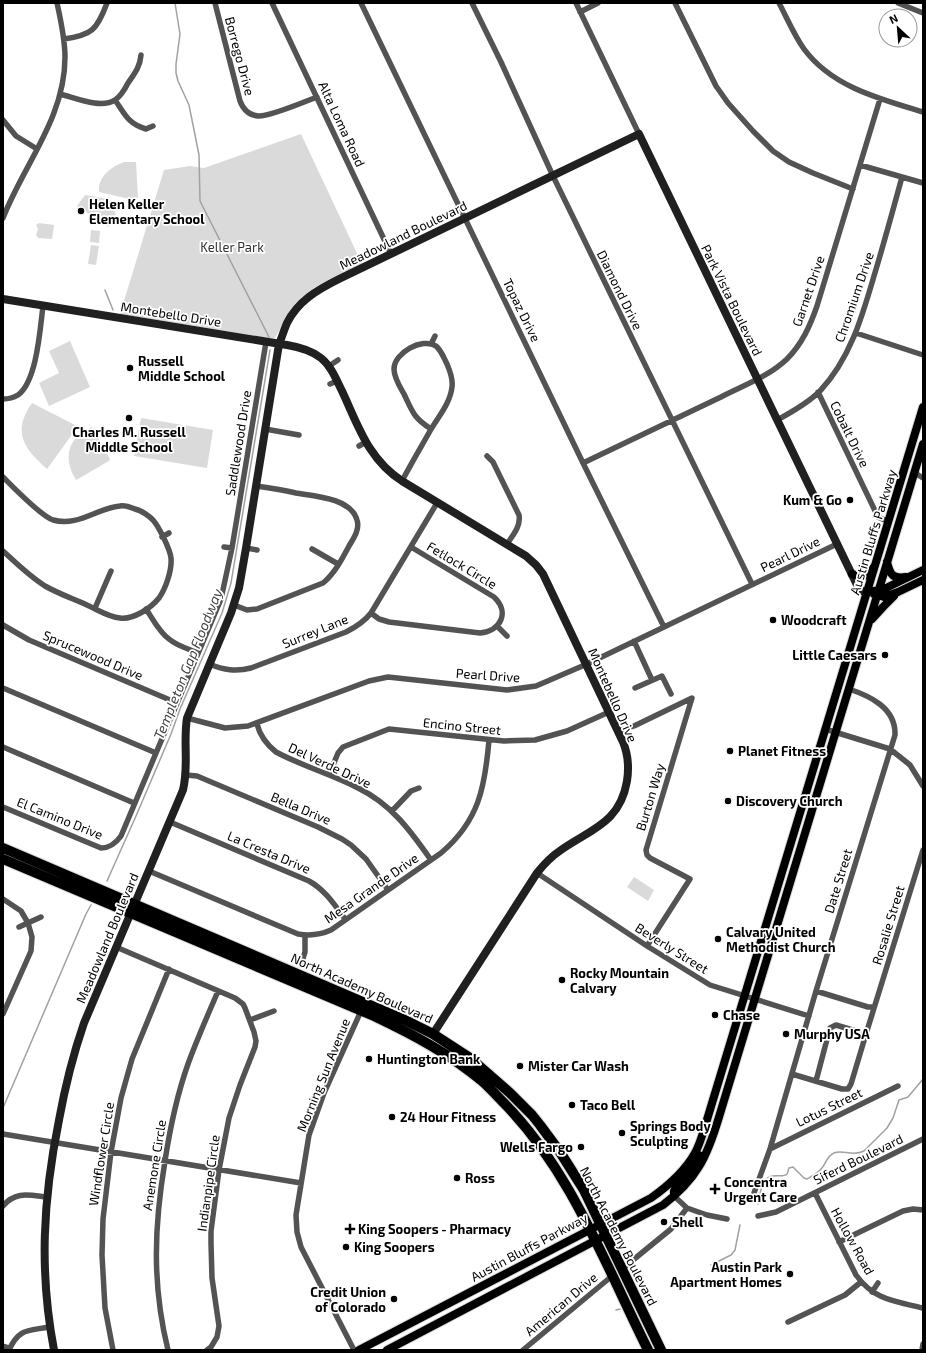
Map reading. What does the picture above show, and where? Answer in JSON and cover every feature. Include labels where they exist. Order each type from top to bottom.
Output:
[{"type":"highway","name":"North Academy Boulevard","points":[[3,848],[397,1027],[430,1044],[484,1082],[520,1120],[553,1163],[573,1197],[648,1350]]},
{"type":"highway","name":"North Academy Boulevard","points":[[3,859],[133,908],[384,1010],[433,1034],[470,1058],[497,1081],[532,1115],[560,1152],[575,1175],[606,1235],[661,1350]]},
{"type":"highway","points":[[347,1005],[359,1005],[422,1034],[433,1034]]},
{"type":"highway","points":[[430,1044],[437,1043],[461,1058],[470,1058]]},
{"type":"main road","name":"Austin Bluffs Parkway","points":[[359,1350],[659,1192],[684,1168],[695,1153],[699,1145],[719,1081],[923,408]]},
{"type":"main road","points":[[915,473],[910,464],[915,446],[916,432]]},
{"type":"main road","name":"Austin Bluffs Parkway","points":[[387,1350],[650,1212],[674,1196],[691,1178],[706,1155],[755,999],[923,444]]},
{"type":"main road","points":[[887,561],[890,572],[895,577],[900,578],[911,576]]},
{"type":"main road","points":[[852,574],[859,577],[864,576],[876,564]]},
{"type":"main road","points":[[923,570],[878,593],[884,597],[923,580]]},
{"type":"main road","name":"Park Vista Boulevard","points":[[868,592],[878,593]]},
{"type":"main road","points":[[869,623],[883,606],[898,592]]},
{"type":"main road","points":[[782,870],[786,874],[789,884]]},
{"type":"main road","points":[[719,1081],[726,1094]]},
{"type":"main road","points":[[674,1196],[676,1187],[688,1174],[700,1153],[699,1145]]},
{"type":"street","points":[[3,218],[51,122],[60,94],[65,67],[64,40],[57,3]]},
{"type":"street","points":[[64,40],[79,37],[92,30],[99,20],[107,3]]},
{"type":"street","name":"Borrego Drive","points":[[215,3],[240,101],[246,111],[253,115],[263,116],[317,97]]},
{"type":"street","name":"Alta Loma Road","points":[[272,3],[391,254]]},
{"type":"street","name":"Topaz Drive","points":[[361,3],[583,463],[664,627]]},
{"type":"street","name":"Diamond Drive","points":[[472,3],[501,62],[553,176],[752,584]]},
{"type":"street","name":"Park Vista Boulevard","points":[[576,3],[837,544],[860,589],[868,592]]},
{"type":"street","points":[[580,12],[598,3]]},
{"type":"street","points":[[675,3],[716,86],[728,103],[753,131],[773,151],[789,162],[853,189]]},
{"type":"street","points":[[779,3],[800,43],[815,61],[843,82],[880,99],[923,112]]},
{"type":"street","points":[[898,3],[923,13]]},
{"type":"street","points":[[60,94],[100,104],[115,100],[122,93],[140,64],[141,55]]},
{"type":"street","name":"Garnet Drive","points":[[583,463],[772,371],[794,350],[808,329],[817,306],[880,99]]},
{"type":"street","points":[[115,100],[129,121],[133,124],[146,129],[153,126]]},
{"type":"street","points":[[3,120],[16,136],[37,149]]},
{"type":"street","name":"Meadowland Boulevard","points":[[54,1350],[50,1327],[44,1262],[44,1226],[46,1197],[54,1142],[65,1088],[76,1046],[84,1023],[183,790],[186,775],[185,732],[187,718],[234,605],[239,588],[279,344],[288,321],[306,298],[322,287],[639,134]]},
{"type":"street","points":[[860,165],[923,183]]},
{"type":"street","name":"Chromium Drive","points":[[777,420],[799,407],[818,392],[838,368],[856,333],[902,177]]},
{"type":"street","name":"Montebello Drive","points":[[3,299],[295,346],[314,353],[329,366],[334,383],[362,444],[390,473],[437,503],[508,544],[532,560],[543,574],[625,746],[628,764],[626,786],[619,804],[600,826],[555,854],[537,873],[433,1034]]},
{"type":"street","points":[[3,399],[14,397],[19,394],[30,378],[35,363],[43,306]]},
{"type":"street","points":[[856,333],[923,355]]},
{"type":"street","points":[[431,344],[435,336]]},
{"type":"street","name":"Saddlewood Drive","points":[[109,847],[121,836],[221,599],[232,548],[266,342]]},
{"type":"street","points":[[402,481],[446,405],[453,383],[449,369],[439,349],[431,344],[422,343],[404,352],[397,359],[394,368],[396,379],[414,414],[419,422],[431,430]]},
{"type":"street","points":[[329,366],[338,360]]},
{"type":"street","name":"Cobalt Drive","points":[[818,392],[878,517],[889,522]]},
{"type":"street","points":[[451,393],[458,395]]},
{"type":"street","points":[[265,428],[299,435]]},
{"type":"street","points":[[487,456],[493,462],[519,515],[519,522],[508,544]]},
{"type":"street","points":[[915,473],[923,478]]},
{"type":"street","points":[[3,477],[44,515],[54,520],[64,522],[81,519],[116,507],[125,506],[138,510],[148,516],[155,523],[171,559],[170,570],[161,594],[153,604],[131,617],[120,618],[44,585],[3,551]]},
{"type":"street","points":[[234,605],[247,610],[252,610],[319,586],[331,576],[358,529],[357,519],[352,510],[343,504],[324,497],[256,486]]},
{"type":"street","name":"Surrey Lane","points":[[209,664],[235,671],[251,668],[346,632],[361,623],[370,612],[437,503]]},
{"type":"street","points":[[64,522],[65,530]]},
{"type":"street","points":[[162,536],[169,533]]},
{"type":"street","name":"Pearl Drive","points":[[187,718],[225,728],[257,724],[382,677],[513,690],[544,684],[837,544]]},
{"type":"street","points":[[224,546],[232,548]]},
{"type":"street","name":"Fetlock Circle","points":[[411,547],[494,597],[501,609],[501,619],[497,626]]},
{"type":"street","points":[[246,548],[257,550]]},
{"type":"street","points":[[312,549],[338,564]]},
{"type":"street","points":[[95,608],[111,571]]},
{"type":"street","points":[[146,609],[168,639],[180,646],[198,653]]},
{"type":"street","points":[[370,612],[389,622],[480,633],[491,631],[497,626],[507,636]]},
{"type":"street","points":[[427,627],[428,620]]},
{"type":"street","name":"Sprucewood Drive","points":[[3,625],[29,640],[177,703]]},
{"type":"street","points":[[634,641],[652,680]]},
{"type":"street","points":[[635,688],[662,676],[671,694]]},
{"type":"street","points":[[3,688],[156,753]]},
{"type":"street","name":"Date Street","points":[[754,1193],[770,1149],[816,991],[895,735],[895,728],[886,710],[880,704],[867,695],[849,689]]},
{"type":"street","name":"Burton Way","points":[[618,731],[634,726],[692,698],[646,850],[647,856],[650,858],[690,879],[647,946]]},
{"type":"street","name":"Encino Street","points":[[329,775],[338,753],[343,747],[390,730],[490,740],[520,741],[546,738],[567,731],[609,712]]},
{"type":"street","name":"Del Verde Drive","points":[[257,724],[266,743],[276,752],[364,791],[381,802],[407,827],[431,860]]},
{"type":"street","points":[[825,729],[882,745],[890,749],[910,765],[923,786]]},
{"type":"street","name":"Mesa Grande Drive","points":[[149,871],[298,934],[305,935],[326,932],[441,853],[455,840],[473,814],[485,782],[490,740]]},
{"type":"street","points":[[3,747],[134,803]]},
{"type":"street","name":"Bella Drive","points":[[186,775],[197,776],[318,827],[342,839],[366,859],[388,890]]},
{"type":"street","points":[[392,811],[411,791],[419,788]]},
{"type":"street","name":"El Camino Drive","points":[[3,807],[93,846],[101,848],[109,847]]},
{"type":"street","name":"La Cresta Drive","points":[[170,822],[309,881],[321,888],[345,919]]},
{"type":"street","name":"Rosalie Street","points":[[816,1081],[842,1089],[848,1089],[874,1007],[877,1002],[923,850]]},
{"type":"street","name":"Beverly Street","points":[[537,873],[647,946],[710,985],[809,1016]]},
{"type":"street","points":[[3,899],[21,911],[28,923],[32,937],[30,951],[3,1012]]},
{"type":"street","points":[[19,927],[41,917]]},
{"type":"street","points":[[301,965],[305,952],[305,935]]},
{"type":"street","name":"Indianpipe Circle","points":[[116,947],[239,1000],[243,1004],[256,1037],[255,1047],[228,1118],[219,1170],[211,1231],[212,1278],[219,1326],[217,1337],[211,1347],[207,1350]]},
{"type":"street","name":"Windflower Circle","points":[[113,1350],[106,1308],[102,1255],[103,1218],[111,1152],[120,1104],[132,1059],[169,969]]},
{"type":"street","name":"Anemone Circle","points":[[168,1350],[161,1316],[156,1267],[157,1217],[172,1121],[182,1082],[218,991]]},
{"type":"street","points":[[816,991],[868,1007],[874,1007]]},
{"type":"street","points":[[250,1020],[274,1011]]},
{"type":"street","name":"Morning Sun Avenue","points":[[354,1350],[298,1239],[296,1215],[307,1147],[313,1124],[324,1093],[360,1011]]},
{"type":"street","points":[[792,1074],[816,1081],[830,1028],[836,1025],[866,1034]]},
{"type":"street","name":"Lotus Street","points":[[770,1149],[898,1086]]},
{"type":"street","points":[[3,1134],[301,1183]]},
{"type":"street","name":"Siferd Boulevard","points":[[758,1216],[776,1212],[923,1139]]},
{"type":"street","name":"Hollow Road","points":[[814,1193],[861,1282],[872,1292],[885,1298],[923,1308]]},
{"type":"street","points":[[3,1206],[10,1198],[15,1196],[46,1197]]},
{"type":"street","points":[[674,1196],[687,1208],[727,1220]]},
{"type":"street","points":[[622,1269],[671,1228],[687,1208]]},
{"type":"street","points":[[839,1242],[903,1211],[913,1209],[923,1210]]},
{"type":"street","name":"American Drive","points":[[523,1350],[612,1276]]},
{"type":"street","points":[[788,1322],[845,1295],[861,1282]]},
{"type":"street","points":[[872,1292],[878,1283]]},
{"type":"street","points":[[3,1346],[9,1349],[16,1336],[20,1333],[50,1327]]},
{"type":"street","points":[[922,1350],[923,1344]]},
{"type":"green space","name":"Keller Park","points":[[301,134],[362,264],[333,277],[306,294],[298,301],[286,316],[274,339],[120,314],[164,170],[190,166],[204,168]]},
{"type":"green space","points":[[124,162],[136,162],[138,198],[134,200],[99,192],[99,186],[106,173],[110,169]]},
{"type":"green space","points":[[85,195],[108,199],[116,214],[109,227],[77,206]]},
{"type":"green space","points":[[39,223],[54,225],[52,239],[38,238],[36,235],[38,229],[36,225]]},
{"type":"green space","points":[[91,230],[100,231],[99,243],[90,242]]},
{"type":"green space","points":[[91,245],[99,246],[96,265],[88,264]]},
{"type":"green space","points":[[70,341],[90,387],[49,406],[39,383],[59,373],[49,351]]},
{"type":"green space","points":[[32,403],[75,425],[76,429],[47,469],[26,447],[23,439],[23,423],[26,413]]},
{"type":"green space","points":[[141,418],[213,430],[207,468],[134,456]]},
{"type":"green space","points":[[92,427],[110,459],[76,480],[69,464],[70,449],[77,436]]},
{"type":"green space","points":[[634,877],[654,890],[648,901],[627,887]]},
{"type":"waterway","name":"Templeton Gap Floodway","points":[[175,3],[180,34],[176,73],[189,105],[199,155],[200,201],[269,337]]},
{"type":"waterway","points":[[105,290],[113,310]]},
{"type":"waterway","name":"Templeton Gap Floodway","points":[[107,881],[222,613],[231,583],[270,350]]},
{"type":"waterway","name":"Templeton Gap Floodway","points":[[3,1108],[91,905]]},
{"type":"waterway","name":"Templeton Gap Floodway","points":[[758,1204],[763,1184],[769,1177],[785,1175],[787,1174],[789,1168],[793,1167],[807,1179],[820,1170],[828,1158],[834,1153],[860,1153],[864,1151],[887,1128],[893,1118],[899,1100],[908,1097],[923,1079]]},
{"type":"waterway","name":"Templeton Gap Floodway","points":[[711,1265],[731,1255],[735,1250],[740,1225]]},
{"type":"waterway","name":"Templeton Gap Floodway","points":[[616,1310],[620,1309]]},
{"type":"place","name":"Helen Keller Elementary School","points":[[81,211]]},
{"type":"place","name":"Russell Middle School","points":[[130,368]]},
{"type":"place","name":"Charles M. Russell Middle School","points":[[129,418]]},
{"type":"place","name":"Kum & Go","points":[[850,500]]},
{"type":"place","name":"Woodcraft","points":[[773,620]]},
{"type":"place","name":"Little Caesars","points":[[885,655]]},
{"type":"place","name":"Planet Fitness","points":[[730,751]]},
{"type":"place","name":"Discovery Church","points":[[728,801]]},
{"type":"place","name":"Calvary United Methodist Church","points":[[718,939]]},
{"type":"place","name":"Rocky Mountain Calvary","points":[[562,980]]},
{"type":"place","name":"Chase","points":[[715,1015]]},
{"type":"place","name":"Murphy USA","points":[[786,1034]]},
{"type":"place","name":"Huntington Bank","points":[[369,1059]]},
{"type":"place","name":"Mister Car Wash","points":[[520,1066]]},
{"type":"place","name":"Taco Bell","points":[[572,1105]]},
{"type":"place","name":"24 Hour Fitness","points":[[392,1117]]},
{"type":"place","name":"Springs Body Sculpting","points":[[622,1133]]},
{"type":"place","name":"Wells Fargo","points":[[581,1147]]},
{"type":"place","name":"Ross","points":[[457,1178]]},
{"type":"place","name":"Concentra Urgent Care","points":[[715,1189]]},
{"type":"place","name":"Shell","points":[[664,1222]]},
{"type":"place","name":"King Soopers - Pharmacy","points":[[350,1229]]},
{"type":"place","name":"King Soopers","points":[[346,1247]]},
{"type":"place","name":"Austin Park Apartment Homes","points":[[790,1274]]},
{"type":"place","name":"Credit Union of Colorado","points":[[394,1299]]}]
